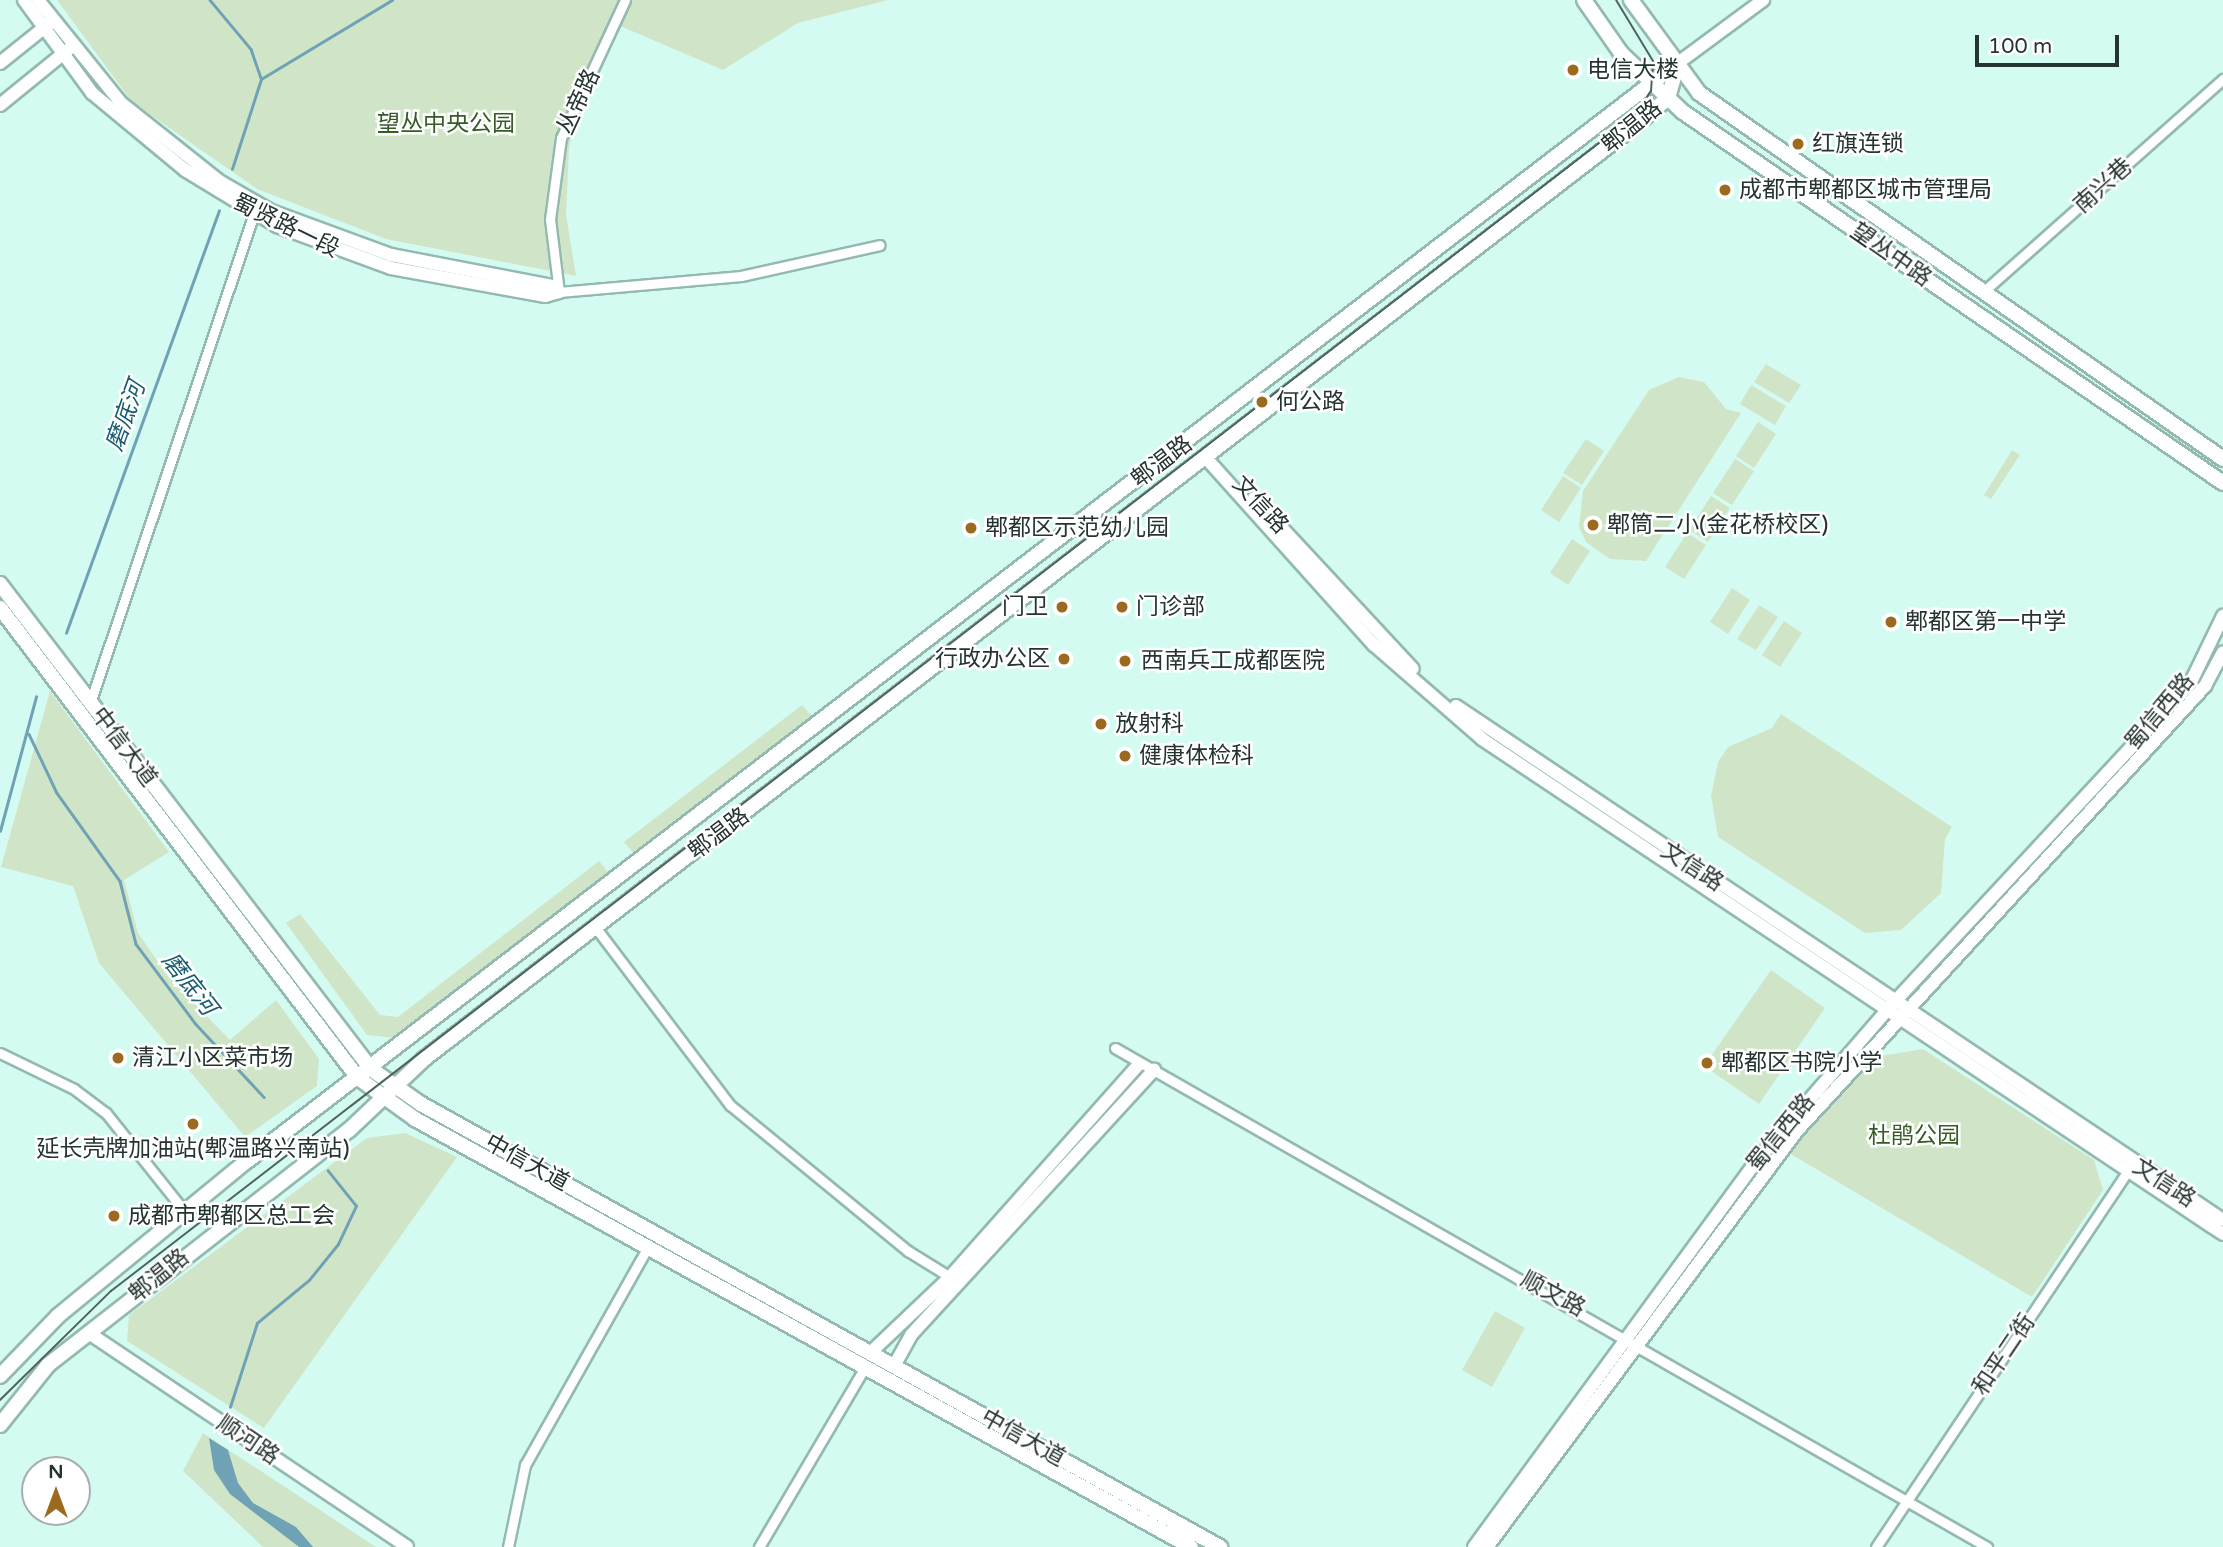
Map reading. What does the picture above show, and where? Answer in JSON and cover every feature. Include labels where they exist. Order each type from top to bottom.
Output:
[{"type":"main road","name":"望丛中路","points":[[1584,0],[1621,53],[1668,98],[2223,483]]},
{"type":"main road","name":"望丛中路","points":[[1631,0],[1699,93],[2223,459]]},
{"type":"main road","name":"郫温路","points":[[0,1376],[58,1316],[185,1212],[1678,63]]},
{"type":"main road","name":"郫温路","points":[[0,1425],[48,1365],[395,1086],[1668,98],[1678,63]]},
{"type":"main road","name":"中信大道","points":[[0,584],[371,1069],[395,1086],[1191,1547]]},
{"type":"main road","name":"中信大道","points":[[0,608],[358,1078],[384,1097],[648,1248],[867,1360],[894,1366],[1220,1547]]},
{"type":"street","points":[[0,105],[68,50],[49,24],[24,0]]},
{"type":"street","points":[[38,0],[49,24]]},
{"type":"street","name":"丛帝路","points":[[559,292],[550,219],[561,138],[625,0]]},
{"type":"street","points":[[1678,63],[1763,0]]},
{"type":"street","points":[[0,62],[49,24]]},
{"type":"street","name":"蜀贤路一段","points":[[68,50],[97,81],[172,146],[271,211],[391,256],[552,286],[559,292]]},
{"type":"street","name":"蜀贤路一段","points":[[68,50],[92,93],[138,132],[254,213],[344,255],[391,268],[545,296],[559,292],[741,276],[880,245]]},
{"type":"street","name":"南兴巷","points":[[1983,292],[2223,79]]},
{"type":"street","points":[[90,703],[254,213]]},
{"type":"street","name":"文信路","points":[[1210,456],[1374,645],[1482,739],[1896,1009],[2130,1167],[2223,1220]]},
{"type":"street","name":"蜀信西路","points":[[1487,1547],[1759,1158],[2190,684],[2223,616]]},
{"type":"street","name":"蜀信西路","points":[[1896,1009],[2205,686],[2223,652]]},
{"type":"street","points":[[596,928],[730,1105],[908,1251],[950,1277]]},
{"type":"street","name":"顺文路","points":[[1115,1048],[1138,1065],[1153,1070],[1633,1339],[1987,1547]]},
{"type":"street","points":[[0,1053],[74,1089],[106,1113],[185,1212]]},
{"type":"street","points":[[759,1547],[867,1360],[950,1277],[1138,1065]]},
{"type":"street","points":[[894,1366],[911,1335],[1153,1070]]},
{"type":"street","points":[[2130,1167],[2223,1234]]},
{"type":"street","name":"和平二街","points":[[1876,1547],[2130,1167]]},
{"type":"street","points":[[508,1547],[525,1465],[648,1248]]},
{"type":"street","name":"顺河路","points":[[89,1333],[407,1547]]},
{"type":"street","name":"蜀信西路","points":[[1474,1547],[1633,1339]]},
{"type":"green space","name":"望丛中央公园","points":[[57,0],[888,0],[798,23],[723,70],[613,23],[580,81],[569,149],[566,215],[576,276],[386,239],[257,189],[132,102]]},
{"type":"green space","points":[[1766,364],[1801,385],[1789,403],[1754,382]]},
{"type":"green space","points":[[1679,377],[1704,382],[1726,409],[1741,413],[1646,561],[1610,559],[1586,542],[1579,527],[1583,491],[1649,390]]},
{"type":"green space","points":[[1751,385],[1786,406],[1775,425],[1740,404]]},
{"type":"green space","points":[[1758,422],[1776,434],[1754,468],[1736,456]]},
{"type":"green space","points":[[1586,439],[1604,451],[1582,485],[1563,473]]},
{"type":"green space","points":[[2012,450],[2020,455],[1991,499],[1984,495]]},
{"type":"green space","points":[[1735,459],[1754,471],[1732,505],[1713,493]]},
{"type":"green space","points":[[1563,476],[1581,488],[1559,522],[1541,510]]},
{"type":"green space","points":[[1711,496],[1730,508],[1708,542],[1689,530]]},
{"type":"green space","points":[[1687,533],[1706,545],[1684,579],[1665,567]]},
{"type":"green space","points":[[1572,539],[1590,551],[1568,585],[1550,573]]},
{"type":"green space","points":[[1732,588],[1750,600],[1728,634],[1710,622]]},
{"type":"green space","points":[[1759,605],[1778,617],[1756,650],[1737,639]]},
{"type":"green space","points":[[1784,621],[1802,633],[1780,667],[1762,655]]},
{"type":"green space","points":[[50,691],[169,852],[124,880],[138,933],[167,975],[230,1040],[276,1000],[319,1059],[317,1086],[245,1137],[99,963],[73,886],[1,867]]},
{"type":"green space","points":[[802,705],[815,720],[637,857],[624,842]]},
{"type":"green space","points":[[1781,714],[1952,827],[1945,839],[1941,893],[1901,930],[1865,933],[1718,837],[1711,796],[1718,762],[1728,747],[1772,728]]},
{"type":"green space","points":[[599,861],[612,877],[404,1039],[367,1035],[286,923],[300,914],[380,1015],[398,1017]]},
{"type":"green space","points":[[1771,970],[1825,1008],[1759,1104],[1704,1066]]},
{"type":"green space","name":"杜鹃公园","points":[[1923,1049],[2094,1160],[2103,1190],[2032,1297],[1789,1153],[1869,1058]]},
{"type":"green space","points":[[405,1133],[457,1157],[264,1428],[127,1341],[129,1315],[367,1138]]},
{"type":"green space","points":[[1495,1311],[1525,1328],[1492,1387],[1462,1370]]},
{"type":"green space","points":[[203,1433],[376,1547],[263,1547],[183,1471]]},
{"type":"water","points":[[209,1438],[228,1450],[238,1483],[253,1503],[296,1527],[313,1547],[299,1547],[230,1494],[214,1470]]},
{"type":"waterway","points":[[210,0],[251,49],[261,78]]},
{"type":"waterway","name":"磨底河","points":[[232,169],[261,79],[392,0]]},
{"type":"waterway","name":"磨底河","points":[[66,633],[219,211]]},
{"type":"waterway","name":"磨底河","points":[[0,831],[36,697]]},
{"type":"waterway","name":"磨底河","points":[[29,734],[57,793],[120,881],[136,944],[195,1023],[264,1097]]},
{"type":"waterway","name":"磨底河","points":[[230,1407],[257,1323],[309,1280],[338,1244],[356,1206],[328,1171]]},
{"type":"tram line","points":[[0,1400],[111,1291],[1634,116],[1651,91],[1653,61],[1616,0]]},
{"type":"place","name":"电信大楼","points":[[1573,70]]},
{"type":"place","name":"红旗连锁","points":[[1798,144]]},
{"type":"place","name":"成都市郫都区城市管理局","points":[[1725,190]]},
{"type":"place","name":"何公路","points":[[1262,402]]},
{"type":"place","name":"郫筒二小(金花桥校区)","points":[[1593,525]]},
{"type":"place","name":"郫都区示范幼儿园","points":[[971,528]]},
{"type":"place","name":"门卫","points":[[1062,607]]},
{"type":"place","name":"门诊部","points":[[1122,607]]},
{"type":"place","name":"郫都区第一中学","points":[[1891,622]]},
{"type":"place","name":"行政办公区","points":[[1064,659]]},
{"type":"place","name":"西南兵工成都医院","points":[[1125,661]]},
{"type":"place","name":"放射科","points":[[1101,724]]},
{"type":"place","name":"健康体检科","points":[[1125,756]]},
{"type":"place","name":"清江小区菜市场","points":[[118,1058]]},
{"type":"place","name":"郫都区书院小学","points":[[1707,1063]]},
{"type":"place","name":"延长壳牌加油站(郫温路兴南站)","points":[[193,1124]]},
{"type":"place","name":"成都市郫都区总工会","points":[[114,1216]]}]
